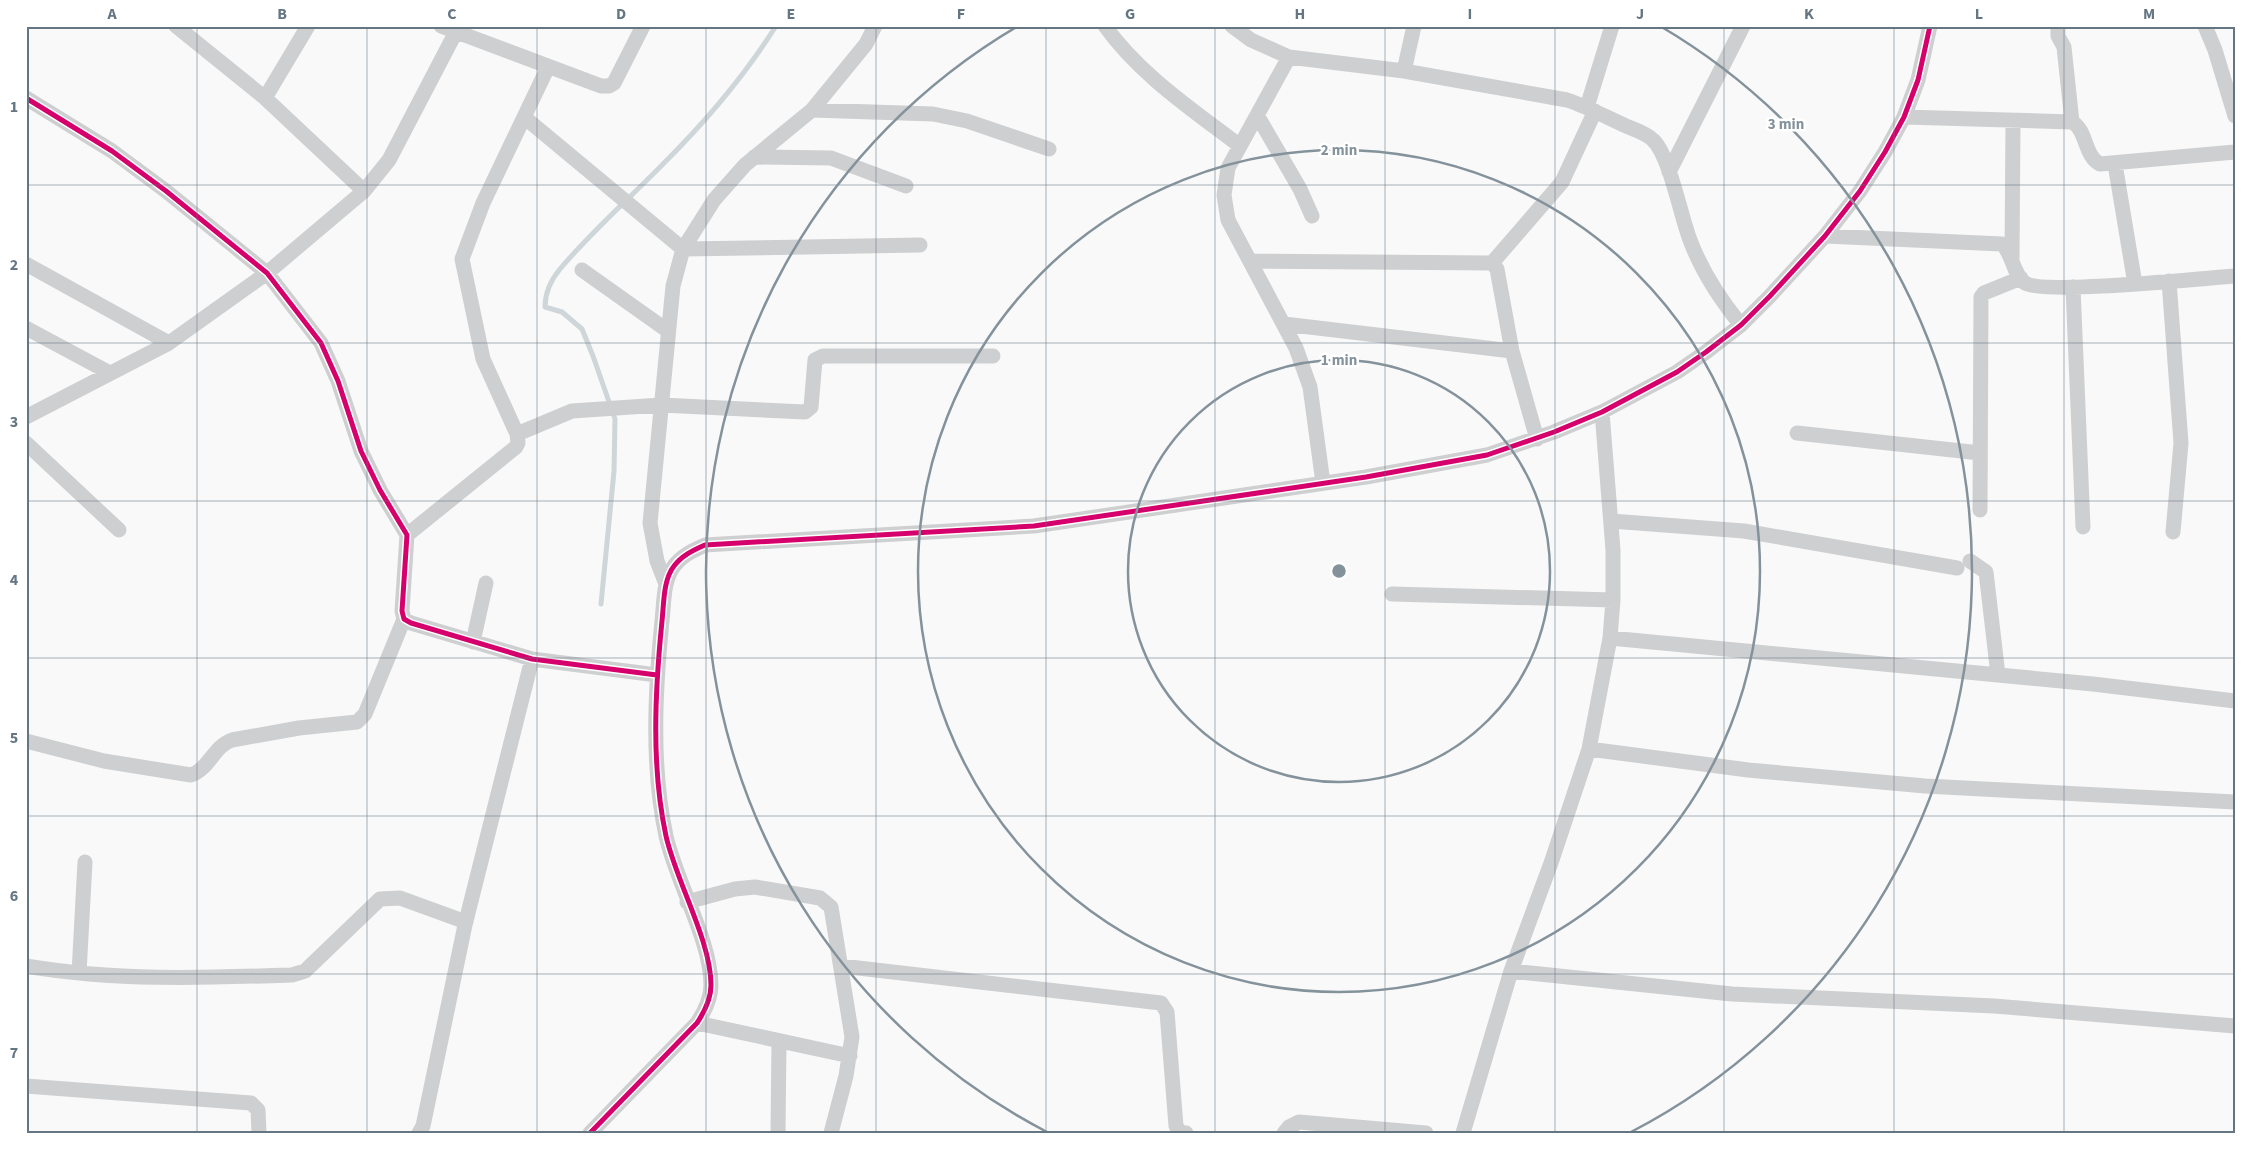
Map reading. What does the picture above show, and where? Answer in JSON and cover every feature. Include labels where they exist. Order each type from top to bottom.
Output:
[{"type":"street","points":[[176,26],[265,98],[364,191]]},
{"type":"street","points":[[265,98],[308,26]]},
{"type":"street","points":[[441,26],[458,30],[548,67],[601,86],[614,84],[644,26]]},
{"type":"street","points":[[666,584],[657,561],[650,523],[673,286],[683,249],[714,200],[745,165],[812,110],[866,44],[875,26]]},
{"type":"street","points":[[1105,26],[1116,41],[1145,70],[1240,146]]},
{"type":"street","points":[[1232,26],[1251,40],[1289,57],[1404,71],[1567,100],[1591,109],[1652,138],[1659,148],[1669,172],[1700,267],[1716,293],[1740,325]]},
{"type":"street","points":[[1404,71],[1414,26]]},
{"type":"street","points":[[1250,261],[1492,263],[1562,182],[1591,109],[1612,26]]},
{"type":"street","points":[[1669,172],[1742,26]]},
{"type":"street","points":[[590,1133],[697,1023],[707,1008],[711,985],[706,957],[666,838],[658,777],[657,675],[666,584],[673,566],[688,553],[705,545],[1034,526],[1323,483],[1488,455],[1537,439],[1602,412],[1678,372],[1740,325],[1770,296],[1825,236],[1860,192],[1904,117],[1918,80],[1930,26]]},
{"type":"street","points":[[2058,26],[2058,36],[2064,47],[2072,122]]},
{"type":"street","points":[[2205,26],[2215,50],[2235,116]]},
{"type":"street","points":[[26,417],[169,343],[267,273],[364,191],[389,160],[458,30]]},
{"type":"street","points":[[1289,57],[1228,168],[1224,195],[1228,220],[1296,348],[1310,387],[1323,483]]},
{"type":"street","points":[[407,535],[516,447],[518,443],[517,434],[483,359],[462,259],[483,203],[548,67]]},
{"type":"street","points":[[26,98],[112,151],[166,191],[267,273],[322,343],[338,381],[361,451],[380,490],[407,535],[402,611],[404,619],[365,714],[357,722],[299,728],[223,743],[199,771],[192,775],[104,761],[26,741]]},
{"type":"street","points":[[812,110],[934,114],[967,121],[1049,149]]},
{"type":"street","points":[[1257,115],[1300,189],[1312,216]]},
{"type":"street","points":[[524,117],[683,249],[920,245]]},
{"type":"street","points":[[1904,117],[2072,122],[2077,126],[2093,159],[2100,164],[2235,152]]},
{"type":"street","points":[[2012,260],[2013,121]]},
{"type":"street","points":[[754,157],[831,158],[906,186]]},
{"type":"street","points":[[2115,164],[2135,284]]},
{"type":"street","points":[[1825,236],[1999,244],[2005,248],[2021,278],[2026,284],[2034,286],[2073,288],[2235,276]]},
{"type":"street","points":[[1492,263],[1497,269],[1512,351],[1537,439]]},
{"type":"street","points":[[26,264],[169,343]]},
{"type":"street","points":[[582,270],[668,331]]},
{"type":"street","points":[[1980,510],[1981,297],[1984,293],[2021,278]]},
{"type":"street","points":[[2169,281],[2181,443],[2173,532]]},
{"type":"street","points":[[2073,288],[2083,527]]},
{"type":"street","points":[[1284,324],[1512,351]]},
{"type":"street","points":[[26,328],[110,373]]},
{"type":"street","points":[[517,434],[572,411],[661,405],[799,413],[809,410],[811,406],[814,362],[823,356],[993,356]]},
{"type":"street","points":[[1463,1133],[1511,971],[1551,863],[1589,749],[1610,638],[1612,600],[1611,521],[1602,412]]},
{"type":"street","points":[[1797,433],[1980,453]]},
{"type":"street","points":[[26,443],[119,530]]},
{"type":"street","points":[[1611,521],[1744,532],[1964,565],[1986,572],[1998,675]]},
{"type":"street","points":[[473,642],[486,583]]},
{"type":"street","points":[[1392,594],[1612,600]]},
{"type":"street","points":[[404,619],[411,623],[532,659],[657,675]]},
{"type":"street","points":[[1610,638],[1998,675],[2235,701]]},
{"type":"street","points":[[419,1133],[423,1126],[466,922],[532,659]]},
{"type":"street","points":[[1589,749],[1748,770],[1925,786],[2235,802]]},
{"type":"street","points":[[79,972],[85,862]]},
{"type":"street","points":[[687,902],[735,889],[755,887],[820,898],[831,907],[852,1027],[850,1056],[831,1133]]},
{"type":"street","points":[[26,966],[111,976],[182,978],[298,974],[305,971],[377,901],[385,898],[400,898],[466,922]]},
{"type":"street","points":[[841,966],[1161,1003],[1167,1012],[1176,1126],[1180,1132],[1186,1133]]},
{"type":"street","points":[[1511,971],[1732,994],[1994,1006],[2235,1026]]},
{"type":"street","points":[[697,1023],[850,1056]]},
{"type":"street","points":[[778,1041],[778,1133]]},
{"type":"street","points":[[26,1086],[251,1103],[258,1110],[259,1133]]},
{"type":"street","points":[[1284,1133],[1289,1127],[1299,1122],[1426,1133]]},
{"type":"waterway","points":[[601,604],[614,471],[615,419],[582,329],[562,312],[545,307],[547,292],[553,278],[572,255],[711,113],[752,62],[776,26]]},
{"type":"cycle path","points":[[590,1133],[697,1023],[707,1005],[711,990],[705,949],[666,836],[661,810],[656,756],[656,701],[666,585],[674,566],[688,553],[705,545],[1034,526],[1366,477],[1487,455],[1554,432],[1602,412],[1677,372],[1741,325],[1825,236],[1860,191],[1885,152],[1904,117],[1918,80],[1930,26]]},
{"type":"cycle path","points":[[26,98],[112,151],[166,191],[267,273],[321,343],[338,381],[361,451],[380,490],[407,535],[402,611],[404,619],[411,623],[532,659],[657,675]]}]
